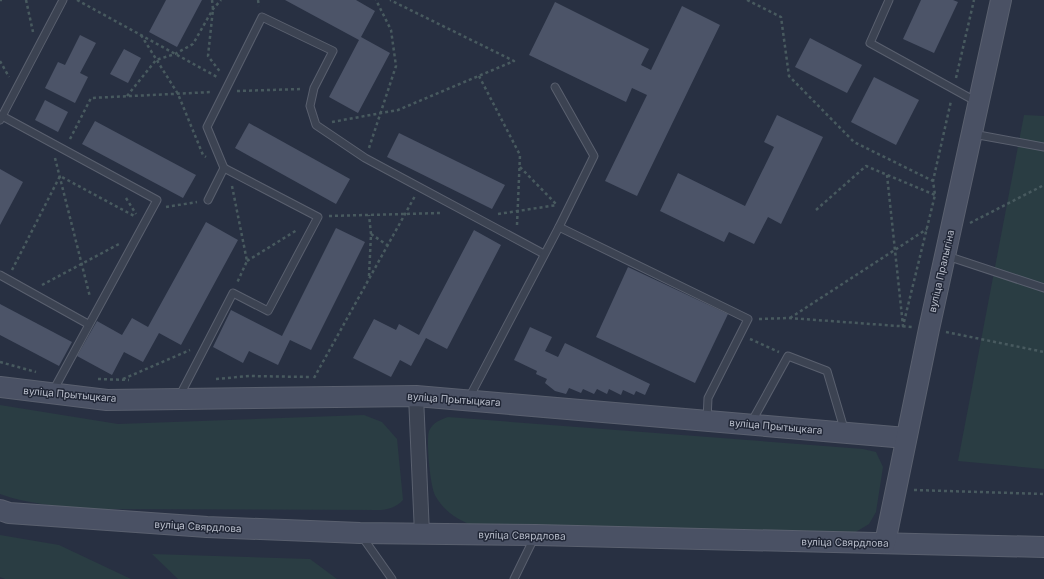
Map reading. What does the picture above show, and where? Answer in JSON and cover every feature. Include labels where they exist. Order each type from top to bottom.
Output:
[{"type":"street","name":"вуліца Пралыгіна","points":[[885,543],[929,329],[1001,0]]},
{"type":"street","name":"вуліца Прытыцкага","points":[[0,387],[56,386],[107,400],[416,396],[906,438]]},
{"type":"street","points":[[416,396],[422,534]]},
{"type":"street","name":"вуліца Свярдлова","points":[[0,510],[9,513],[207,528],[360,533],[536,534],[1044,547]]},
{"type":"lane","points":[[56,386],[88,324],[157,200],[64,149],[1,118],[63,0]]},
{"type":"lane","points":[[889,0],[870,44],[979,103]]},
{"type":"lane","points":[[178,399],[233,293],[268,311],[318,217],[227,169],[207,127],[262,16],[332,51],[314,88],[310,106],[316,125],[365,158],[544,254]]},
{"type":"lane","points":[[468,400],[559,227],[594,156],[555,86]]},
{"type":"lane","points":[[972,134],[1044,147]]},
{"type":"lane","points":[[208,200],[227,169]]},
{"type":"lane","points":[[559,227],[748,319],[708,398],[707,420]]},
{"type":"lane","points":[[945,255],[1044,288]]},
{"type":"lane","points":[[0,275],[88,324]]},
{"type":"lane","points":[[750,424],[788,356],[827,372],[845,432]]},
{"type":"lane","points":[[360,533],[392,579]]},
{"type":"lane","points":[[514,579],[536,534]]},
{"type":"lane","points":[[518,579],[520,566]]},
{"type":"path","points":[[26,0],[37,50]]},
{"type":"path","points":[[77,0],[229,84]]},
{"type":"path","points":[[212,0],[213,9],[208,56],[229,84]]},
{"type":"path","points":[[126,97],[156,60],[175,54],[193,44],[213,9],[221,0]]},
{"type":"path","points":[[365,158],[396,66],[391,30],[376,0]]},
{"type":"path","points":[[316,125],[398,110],[514,61],[390,0]]},
{"type":"path","points":[[747,0],[780,17],[789,76],[854,142],[933,181]]},
{"type":"path","points":[[903,326],[935,195],[933,181],[974,0]]},
{"type":"path","points":[[141,35],[178,94],[203,155],[227,169],[247,261]]},
{"type":"path","points":[[0,61],[16,90]]},
{"type":"path","points":[[479,76],[520,155],[517,225]]},
{"type":"path","points":[[64,149],[91,98],[314,88]]},
{"type":"path","points":[[50,142],[60,176],[94,313]]},
{"type":"path","points":[[520,166],[557,205],[566,211]]},
{"type":"path","points":[[816,210],[866,166],[935,195]]},
{"type":"path","points":[[887,175],[903,326]]},
{"type":"path","points":[[60,176],[145,222]]},
{"type":"path","points":[[7,279],[60,176]]},
{"type":"path","points":[[950,233],[1044,185]]},
{"type":"path","points":[[314,378],[420,187]]},
{"type":"path","points":[[152,210],[208,200]]},
{"type":"path","points":[[233,293],[247,261],[318,217],[466,212],[498,214],[557,205]]},
{"type":"path","points":[[498,214],[504,218]]},
{"type":"path","points":[[369,215],[371,234],[369,278]]},
{"type":"path","points":[[511,221],[524,228]]},
{"type":"path","points":[[789,318],[927,228]]},
{"type":"path","points":[[29,291],[138,234]]},
{"type":"path","points":[[371,234],[388,245]]},
{"type":"path","points":[[748,319],[789,318],[903,326],[929,329],[1044,352]]},
{"type":"path","points":[[741,334],[788,356]]},
{"type":"path","points":[[121,380],[208,343]]},
{"type":"path","points":[[0,362],[56,386]]},
{"type":"path","points":[[188,381],[249,376],[321,378]]},
{"type":"path","points":[[90,379],[136,380]]},
{"type":"path","points":[[913,490],[1044,494]]},
{"type":"shaded area","points":[[1024,115],[1044,116],[1044,469],[958,461]]},
{"type":"shaded area","points":[[0,405],[118,424],[364,415],[382,422],[397,439],[403,500],[393,507],[381,510],[86,509],[21,500],[0,494]]},
{"type":"shaded area","points":[[448,417],[863,449],[876,452],[883,467],[876,512],[869,524],[854,533],[474,526],[457,518],[443,507],[436,497],[432,485],[428,454],[429,431],[435,423]]},
{"type":"shaded area","points":[[0,535],[59,545],[131,579],[5,579],[0,577]]},
{"type":"shaded area","points":[[152,554],[310,559],[337,579],[178,579]]},
{"type":"building","points":[[166,0],[202,0],[177,47],[149,32]]},
{"type":"building","points":[[285,0],[356,0],[375,11],[361,37],[390,53],[358,113],[329,97],[359,40]]},
{"type":"building","points":[[921,0],[953,0],[958,2],[934,53],[903,39]]},
{"type":"building","points":[[555,2],[649,49],[641,65],[651,70],[682,6],[720,25],[637,196],[605,181],[647,95],[632,88],[626,102],[529,55]]},
{"type":"building","points":[[80,35],[96,43],[80,73],[88,77],[75,103],[45,88],[58,62],[65,65]]},
{"type":"building","points":[[810,38],[862,65],[847,93],[795,67]]},
{"type":"building","points":[[124,49],[141,58],[128,83],[110,74]]},
{"type":"building","points":[[874,77],[919,100],[896,145],[851,122]]},
{"type":"building","points":[[45,100],[68,112],[58,132],[35,120]]},
{"type":"building","points":[[777,115],[823,137],[781,224],[768,217],[754,244],[729,232],[724,242],[660,211],[678,173],[745,206],[774,147],[764,142]]},
{"type":"building","points":[[95,121],[196,175],[183,198],[82,144]]},
{"type":"building","points":[[249,123],[350,179],[336,204],[235,148]]},
{"type":"building","points":[[399,133],[505,185],[492,209],[387,157]]},
{"type":"building","points":[[0,169],[23,182],[0,225]]},
{"type":"building","points":[[206,222],[238,240],[181,345],[159,333],[143,362],[124,352],[112,375],[77,356],[97,321],[122,335],[132,318],[148,327]]},
{"type":"building","points":[[336,228],[365,242],[311,350],[290,340],[278,365],[249,351],[243,363],[213,347],[231,310],[282,336]]},
{"type":"building","points":[[474,230],[501,245],[447,349],[426,338],[411,366],[400,360],[391,377],[353,358],[374,319],[396,330],[399,324],[419,335]]},
{"type":"building","points":[[628,267],[728,314],[695,383],[596,337]]},
{"type":"building","points":[[0,304],[72,342],[59,366],[0,335]]},
{"type":"building","points":[[530,327],[552,337],[545,351],[558,357],[565,343],[650,384],[645,395],[636,391],[634,395],[623,390],[621,395],[609,389],[607,394],[597,389],[594,394],[583,389],[581,393],[569,388],[566,394],[555,391],[545,383],[547,379],[536,374],[537,371],[514,360]]}]
